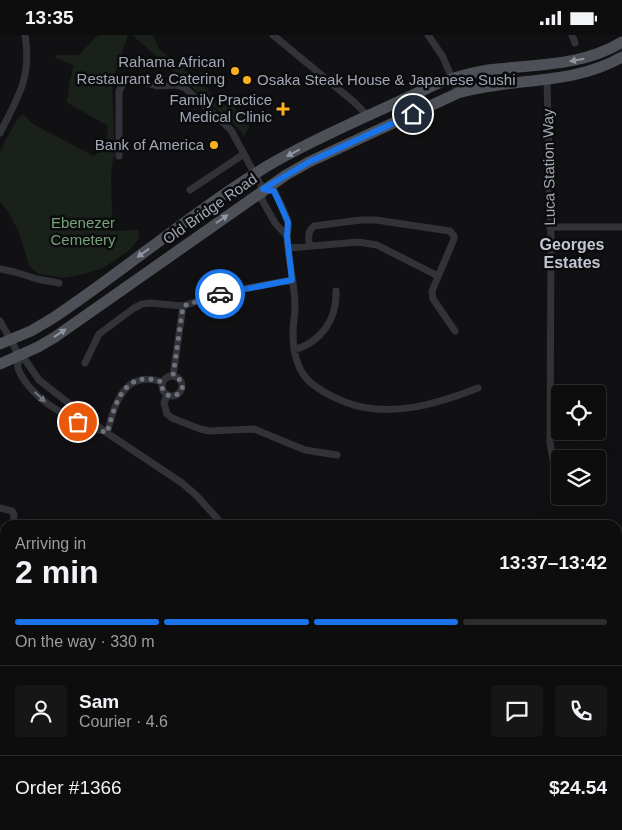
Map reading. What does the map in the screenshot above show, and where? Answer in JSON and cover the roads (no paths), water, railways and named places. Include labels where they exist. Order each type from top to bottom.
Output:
[{"type":"main road","name":"Old Bridge Road","points":[[5,342],[31,331],[64,311],[255,175],[298,150],[452,78],[487,70],[583,59],[622,42]]},
{"type":"main road","name":"Old Bridge Road","points":[[0,364],[38,347],[92,311],[263,189],[309,162],[458,93],[484,87],[574,75],[592,71],[622,57]]},
{"type":"street","points":[[0,133],[19,96],[25,79],[27,52],[25,35]]},
{"type":"street","points":[[273,35],[354,102],[368,117]]},
{"type":"street","points":[[428,35],[443,57],[458,93]]},
{"type":"street","points":[[572,35],[575,43]]},
{"type":"street","points":[[119,156],[119,91],[124,82],[133,79],[157,86],[176,85],[185,88],[226,123],[237,138],[263,189],[262,199],[275,223],[287,236]]},
{"type":"street","name":"Luca Station Way","points":[[547,79],[551,452]]},
{"type":"street","points":[[190,189],[244,154]]},
{"type":"street","points":[[263,189],[274,191],[288,222],[288,248],[295,299],[294,350],[297,365],[306,379],[323,392],[348,404],[378,410],[437,403],[478,388]]},
{"type":"street","points":[[309,246],[308,234],[311,229],[346,221],[376,220],[450,231],[454,239],[433,286],[432,296],[455,331]]},
{"type":"street","points":[[550,227],[622,227]]},
{"type":"street","points":[[288,248],[358,242],[368,243],[377,245],[438,276]]},
{"type":"street","points":[[0,269],[59,283]]},
{"type":"street","points":[[85,363],[99,334],[134,308],[150,303],[183,306],[225,292],[292,280]]},
{"type":"street","points":[[294,350],[310,343],[325,329],[335,311],[336,291]]},
{"type":"street","points":[[173,376],[183,306]]},
{"type":"street","points":[[0,321],[5,342],[18,357],[26,361],[39,380],[107,433],[182,483],[196,495],[218,520]]},
{"type":"street","points":[[18,357],[16,365],[19,373],[44,400],[72,420],[107,433]]},
{"type":"street","points":[[173,376],[181,380],[182,389],[176,396],[167,395],[162,388],[162,382],[167,377],[173,376]]},
{"type":"street","points":[[107,433],[116,400],[125,388],[132,383],[145,380],[162,382]]},
{"type":"street","points":[[167,395],[164,403],[167,414],[190,426],[209,431],[254,429],[305,449],[337,455]]},
{"type":"street","points":[[0,508],[12,511],[13,520]]},
{"type":"street","points":[[190,830],[205,830]]},
{"type":"place","name":"Rahama African Restaurant & Catering","points":[[235,71]]},
{"type":"place","name":"Osaka Steak House & Japanese Sushi","points":[[247,80]]},
{"type":"place","name":"Family Practice Medical Clinic","points":[[283,109]]},
{"type":"place","name":"Bank of America","points":[[214,145]]},
{"type":"district","name":"Georges Estates","points":[[572,253]]},
{"type":"park label","name":"Ebenezer Cemetery","points":[[83,232]]}]
